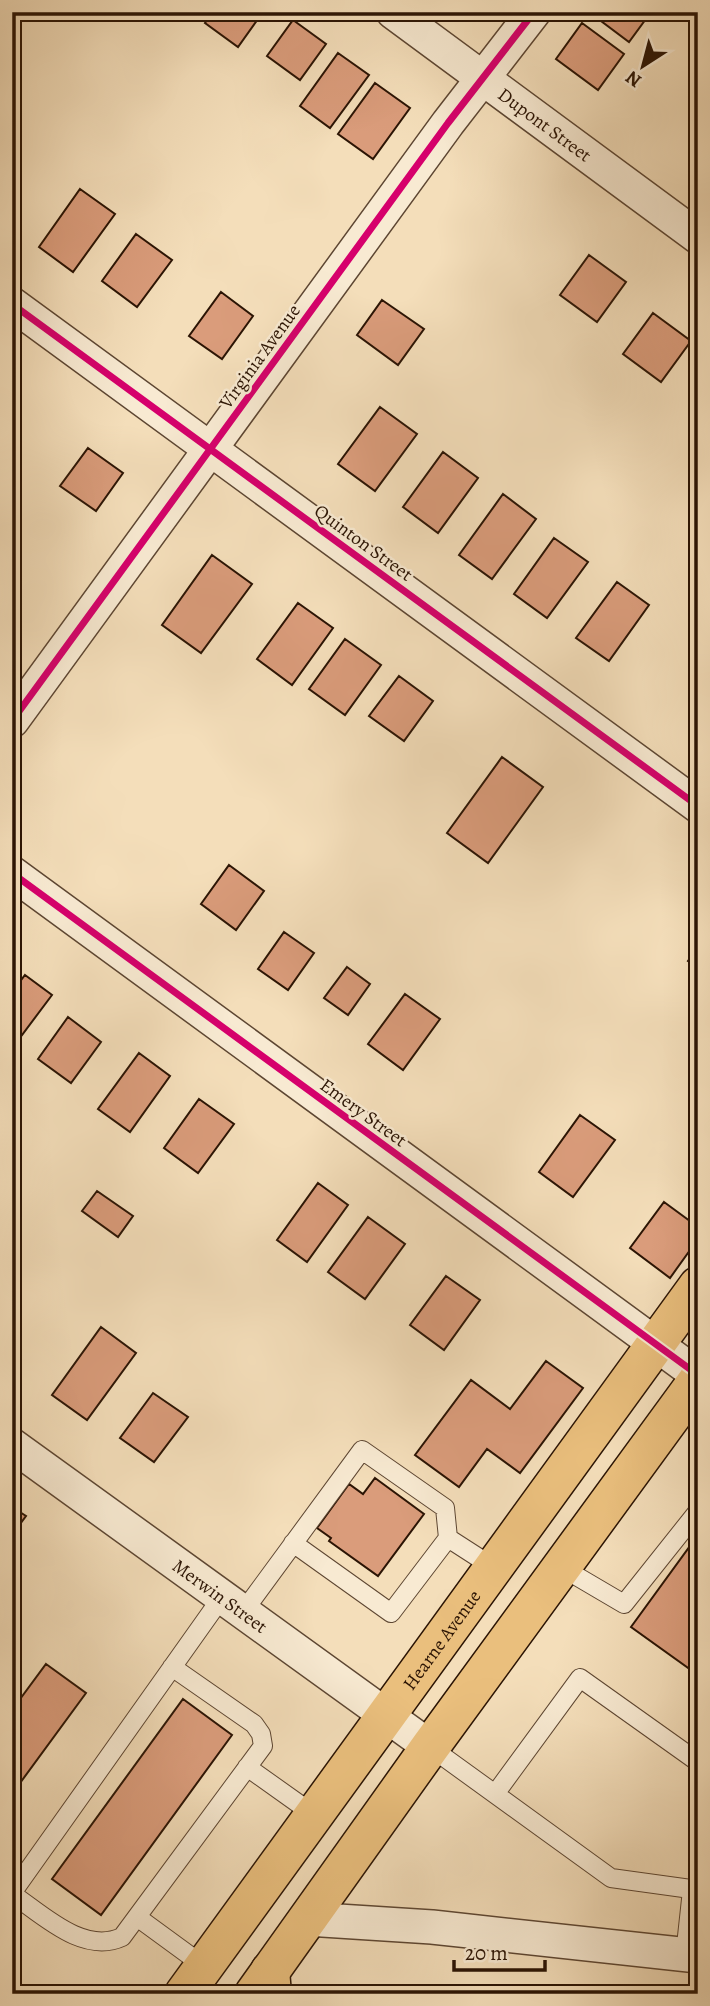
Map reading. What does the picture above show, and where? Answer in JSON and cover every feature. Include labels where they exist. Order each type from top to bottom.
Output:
[{"type":"main road","name":"Hearne Avenue","points":[[194,1980],[698,1286]]},
{"type":"main road","points":[[265,1986],[307,1919],[698,1378]]},
{"type":"street","name":"Dupont Street","points":[[393,12],[698,237]]},
{"type":"street","name":"Virginia Avenue","points":[[12,721],[448,123],[534,12]]},
{"type":"street","name":"Quinton Street","points":[[12,304],[698,806]]},
{"type":"street","name":"Emery Street","points":[[12,873],[698,1378]]},
{"type":"street","name":"Merwin Street","points":[[12,1445],[430,1747]]},
{"type":"street","points":[[307,1919],[432,1927],[691,1956]]},
{"type":"lane","points":[[172,1667],[254,1724],[261,1734],[263,1746],[122,1937],[114,1941],[98,1942],[71,1934],[12,1894],[172,1667],[293,1543],[362,1450],[445,1508],[448,1538],[391,1613],[293,1543]]},
{"type":"lane","points":[[561,1567],[624,1604],[698,1511]]},
{"type":"lane","points":[[448,1538],[493,1567]]},
{"type":"lane","points":[[495,1794],[580,1678],[698,1762]]},
{"type":"lane","points":[[430,1747],[611,1878],[695,1890],[691,1956]]},
{"type":"lane","points":[[247,1767],[313,1814]]},
{"type":"lane","points":[[137,1917],[194,1980]]},
{"type":"building","points":[[213,12],[263,12],[238,47],[205,23]]},
{"type":"building","points":[[589,12],[651,12],[629,42]]},
{"type":"building","points":[[293,20],[326,44],[300,80],[267,56]]},
{"type":"building","points":[[582,23],[624,54],[598,90],[556,59]]},
{"type":"building","points":[[338,53],[369,75],[330,128],[300,106]]},
{"type":"building","points":[[375,83],[410,108],[373,159],[338,134]]},
{"type":"building","points":[[80,189],[115,214],[73,272],[39,247]]},
{"type":"building","points":[[136,234],[172,260],[137,307],[102,281]]},
{"type":"building","points":[[589,255],[626,282],[597,322],[560,295]]},
{"type":"building","points":[[221,292],[253,316],[222,359],[189,336]]},
{"type":"building","points":[[382,300],[424,329],[398,365],[357,335]]},
{"type":"building","points":[[653,313],[691,341],[661,382],[623,354]]},
{"type":"building","points":[[380,407],[417,434],[375,491],[338,464]]},
{"type":"building","points":[[88,448],[123,473],[96,511],[60,486]]},
{"type":"building","points":[[443,452],[478,478],[438,533],[403,507]]},
{"type":"building","points":[[503,494],[536,519],[492,579],[459,555]]},
{"type":"building","points":[[554,538],[588,562],[547,618],[514,594]]},
{"type":"building","points":[[212,555],[252,584],[201,653],[162,625]]},
{"type":"building","points":[[617,582],[649,605],[609,661],[576,638]]},
{"type":"building","points":[[298,603],[333,628],[292,685],[257,659]]},
{"type":"building","points":[[345,639],[381,665],[345,715],[309,689]]},
{"type":"building","points":[[399,676],[433,701],[404,741],[369,716]]},
{"type":"building","points":[[502,757],[543,787],[488,863],[447,833]]},
{"type":"building","points":[[229,865],[264,891],[236,930],[201,904]]},
{"type":"building","points":[[284,932],[314,953],[288,990],[258,969]]},
{"type":"building","points":[[698,947],[698,968],[688,961]]},
{"type":"building","points":[[347,967],[370,984],[348,1015],[324,998]]},
{"type":"building","points":[[25,975],[52,995],[16,1043],[12,1040],[12,992]]},
{"type":"building","points":[[405,994],[440,1019],[403,1070],[368,1044]]},
{"type":"building","points":[[68,1017],[101,1042],[71,1083],[38,1059]]},
{"type":"building","points":[[139,1053],[170,1076],[130,1132],[98,1109]]},
{"type":"building","points":[[199,1099],[234,1124],[198,1173],[164,1148]]},
{"type":"building","points":[[580,1115],[615,1140],[573,1197],[539,1172]]},
{"type":"building","points":[[318,1183],[348,1205],[307,1262],[277,1240]]},
{"type":"building","points":[[97,1191],[133,1216],[118,1237],[82,1211]]},
{"type":"building","points":[[664,1202],[698,1227],[698,1239],[670,1278],[630,1248]]},
{"type":"building","points":[[368,1217],[405,1244],[365,1299],[328,1272]]},
{"type":"building","points":[[446,1276],[480,1300],[444,1350],[410,1325]]},
{"type":"building","points":[[101,1327],[136,1353],[87,1420],[52,1395]]},
{"type":"building","points":[[546,1361],[583,1388],[520,1473],[487,1449],[459,1487],[415,1455],[471,1380],[510,1409]]},
{"type":"building","points":[[153,1393],[188,1417],[154,1462],[120,1438]]},
{"type":"building","points":[[375,1478],[424,1514],[378,1576],[329,1541],[331,1538],[317,1528],[349,1484],[363,1494]]},
{"type":"building","points":[[12,1507],[26,1516],[12,1535]]},
{"type":"building","points":[[690,1546],[698,1552],[698,1675],[631,1627]]},
{"type":"building","points":[[46,1664],[86,1693],[12,1794],[12,1710]]},
{"type":"building","points":[[183,1699],[232,1735],[101,1915],[52,1879]]},
{"type":"cycle path","points":[[12,721],[448,123],[534,12]]},
{"type":"cycle path","points":[[12,304],[698,806]]},
{"type":"cycle path","points":[[12,873],[698,1375]]}]
